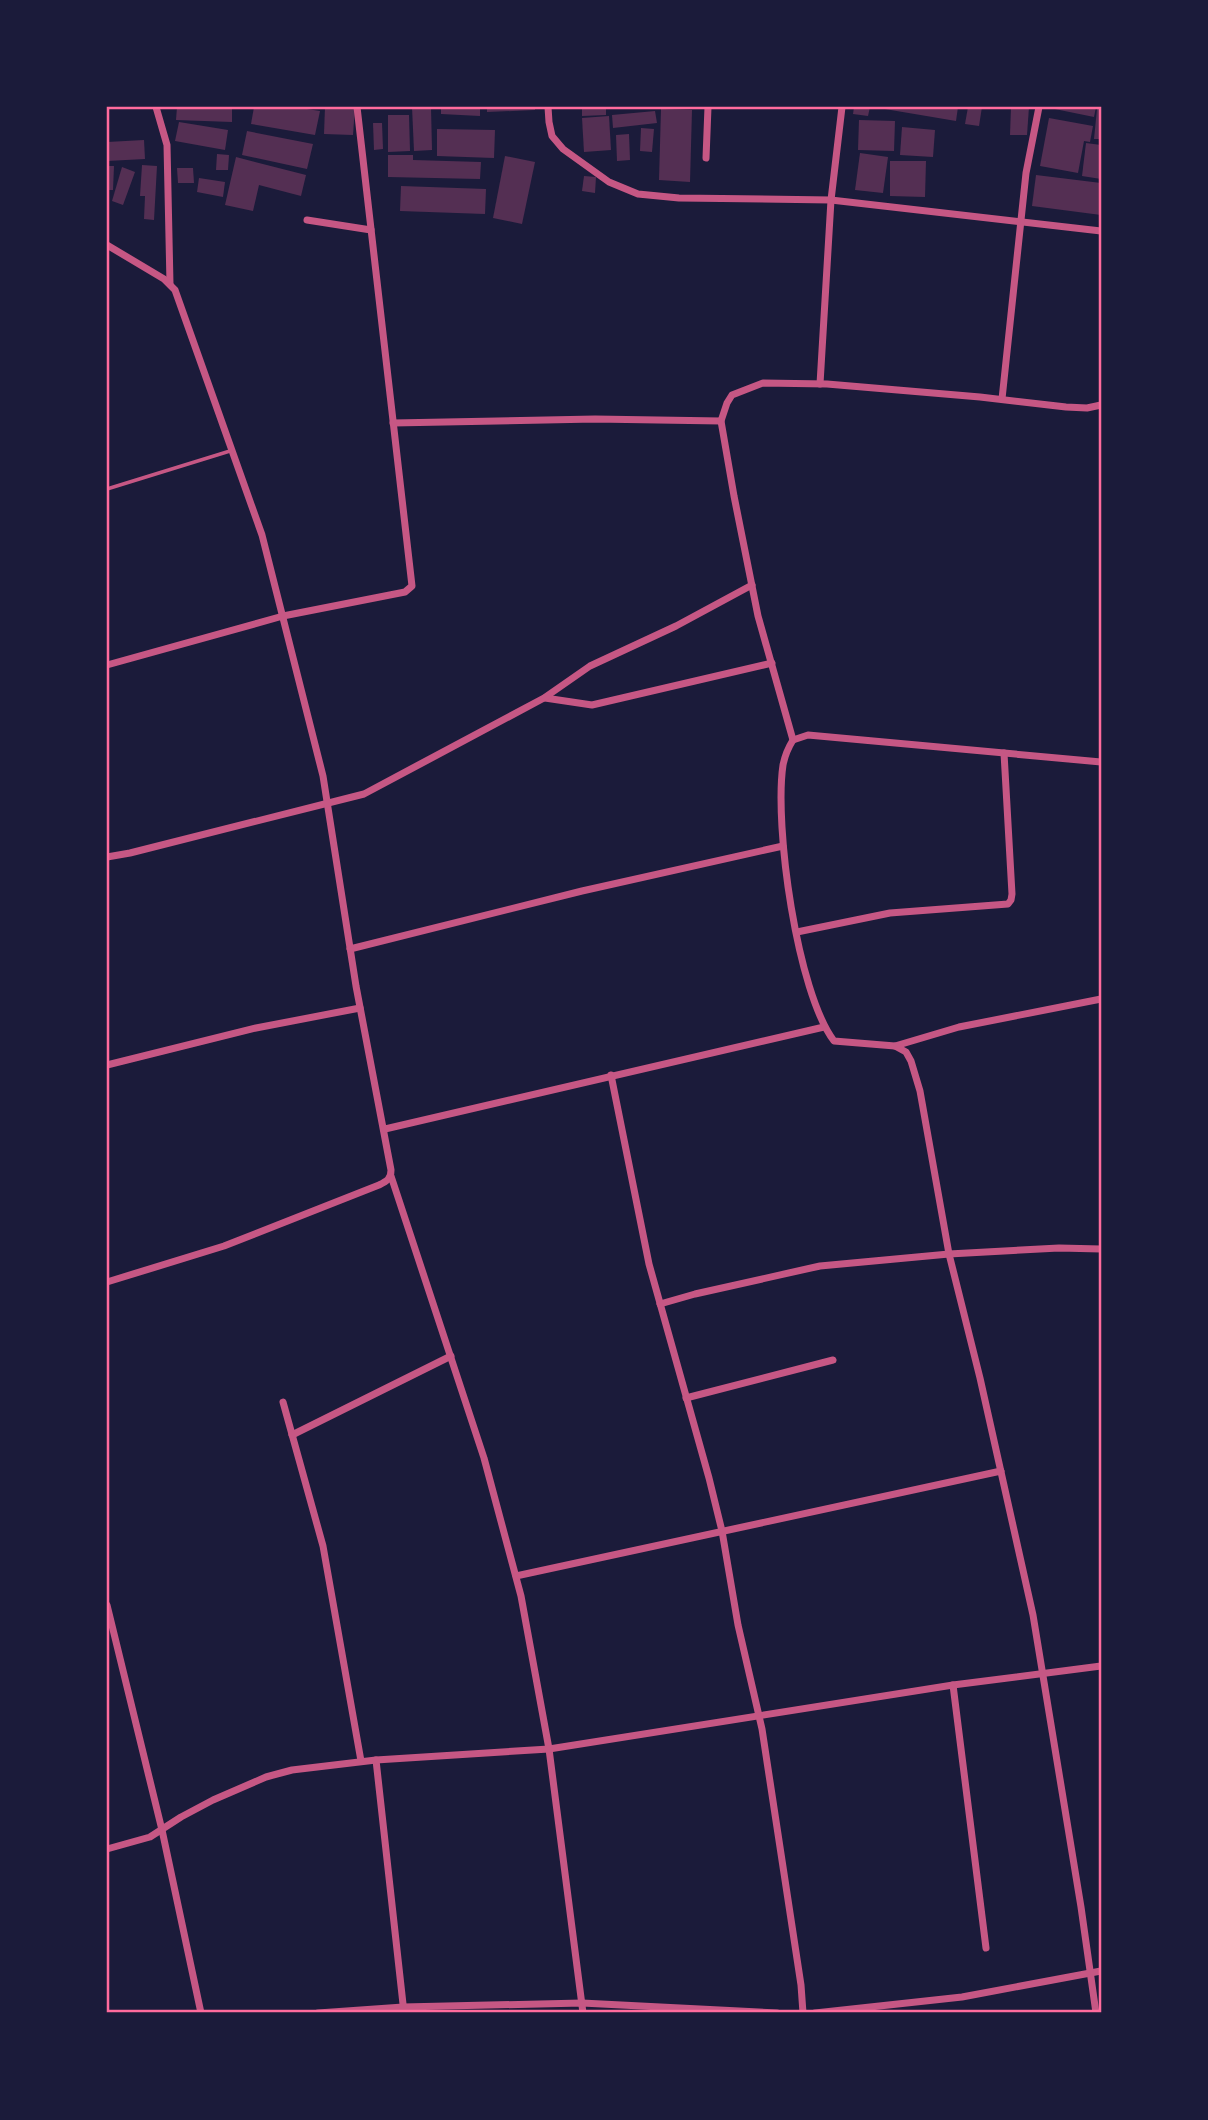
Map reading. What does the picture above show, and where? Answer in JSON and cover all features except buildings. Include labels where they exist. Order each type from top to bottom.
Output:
[{"type":"street","points":[[156,107],[167,145],[170,284]]},
{"type":"street","points":[[107,666],[283,615],[405,592],[412,586],[357,107]]},
{"type":"street","points":[[548,107],[552,136],[563,149],[608,182],[638,194],[679,198],[831,200],[1101,231]]},
{"type":"street","points":[[706,158],[708,107]]},
{"type":"street","points":[[820,384],[831,200],[842,107]]},
{"type":"street","points":[[1002,399],[1026,173],[1039,107]]},
{"type":"street","points":[[307,220],[371,230]]},
{"type":"street","points":[[107,245],[176,290],[262,535],[323,776],[360,1008],[385,1129],[391,1176],[484,1458],[516,1576],[549,1749],[583,2013]]},
{"type":"street","points":[[793,740],[752,585],[721,421],[727,402],[739,391],[762,383],[820,384],[1087,408],[1101,405]]},
{"type":"street","points":[[393,422],[595,419],[721,421]]},
{"type":"street","points":[[107,857],[364,794],[544,698],[590,666],[676,626],[752,585]]},
{"type":"street","points":[[544,698],[592,705],[772,663]]},
{"type":"street","points":[[1101,762],[808,735],[793,740],[783,766],[783,846],[803,969],[824,1027],[834,1041],[895,1046],[959,1027],[1101,999]]},
{"type":"street","points":[[797,932],[890,914],[1008,904],[1012,894],[1004,753]]},
{"type":"street","points":[[350,949],[582,891],[783,846]]},
{"type":"street","points":[[107,1065],[256,1028],[360,1008]]},
{"type":"street","points":[[385,1129],[824,1027]]},
{"type":"street","points":[[895,1046],[906,1052],[920,1091],[948,1254],[1033,1615],[1096,2013]]},
{"type":"street","points":[[611,1075],[649,1264],[722,1531],[738,1625],[759,1716],[801,1985],[803,2013]]},
{"type":"street","points":[[107,1282],[224,1246],[379,1185],[391,1176]]},
{"type":"street","points":[[660,1304],[820,1266],[948,1254],[1059,1248],[1101,1249]]},
{"type":"street","points":[[292,1435],[451,1356]]},
{"type":"street","points":[[687,1398],[833,1360]]},
{"type":"street","points":[[283,1402],[323,1546],[361,1761]]},
{"type":"street","points":[[516,1576],[1001,1471]]},
{"type":"street","points":[[107,1605],[111,1643],[162,1830],[201,2013]]},
{"type":"street","points":[[107,1850],[133,1843],[162,1830],[213,1800],[266,1777],[292,1770],[361,1761],[549,1749],[953,1685],[1101,1666]]},
{"type":"street","points":[[953,1685],[986,1948]]},
{"type":"street","points":[[376,1760],[403,2010]]},
{"type":"street","points":[[815,2013],[962,1997],[1101,1971]]},
{"type":"street","points":[[318,2013],[582,2003],[777,2013]]},
{"type":"lane","points":[[107,489],[232,451]]}]
